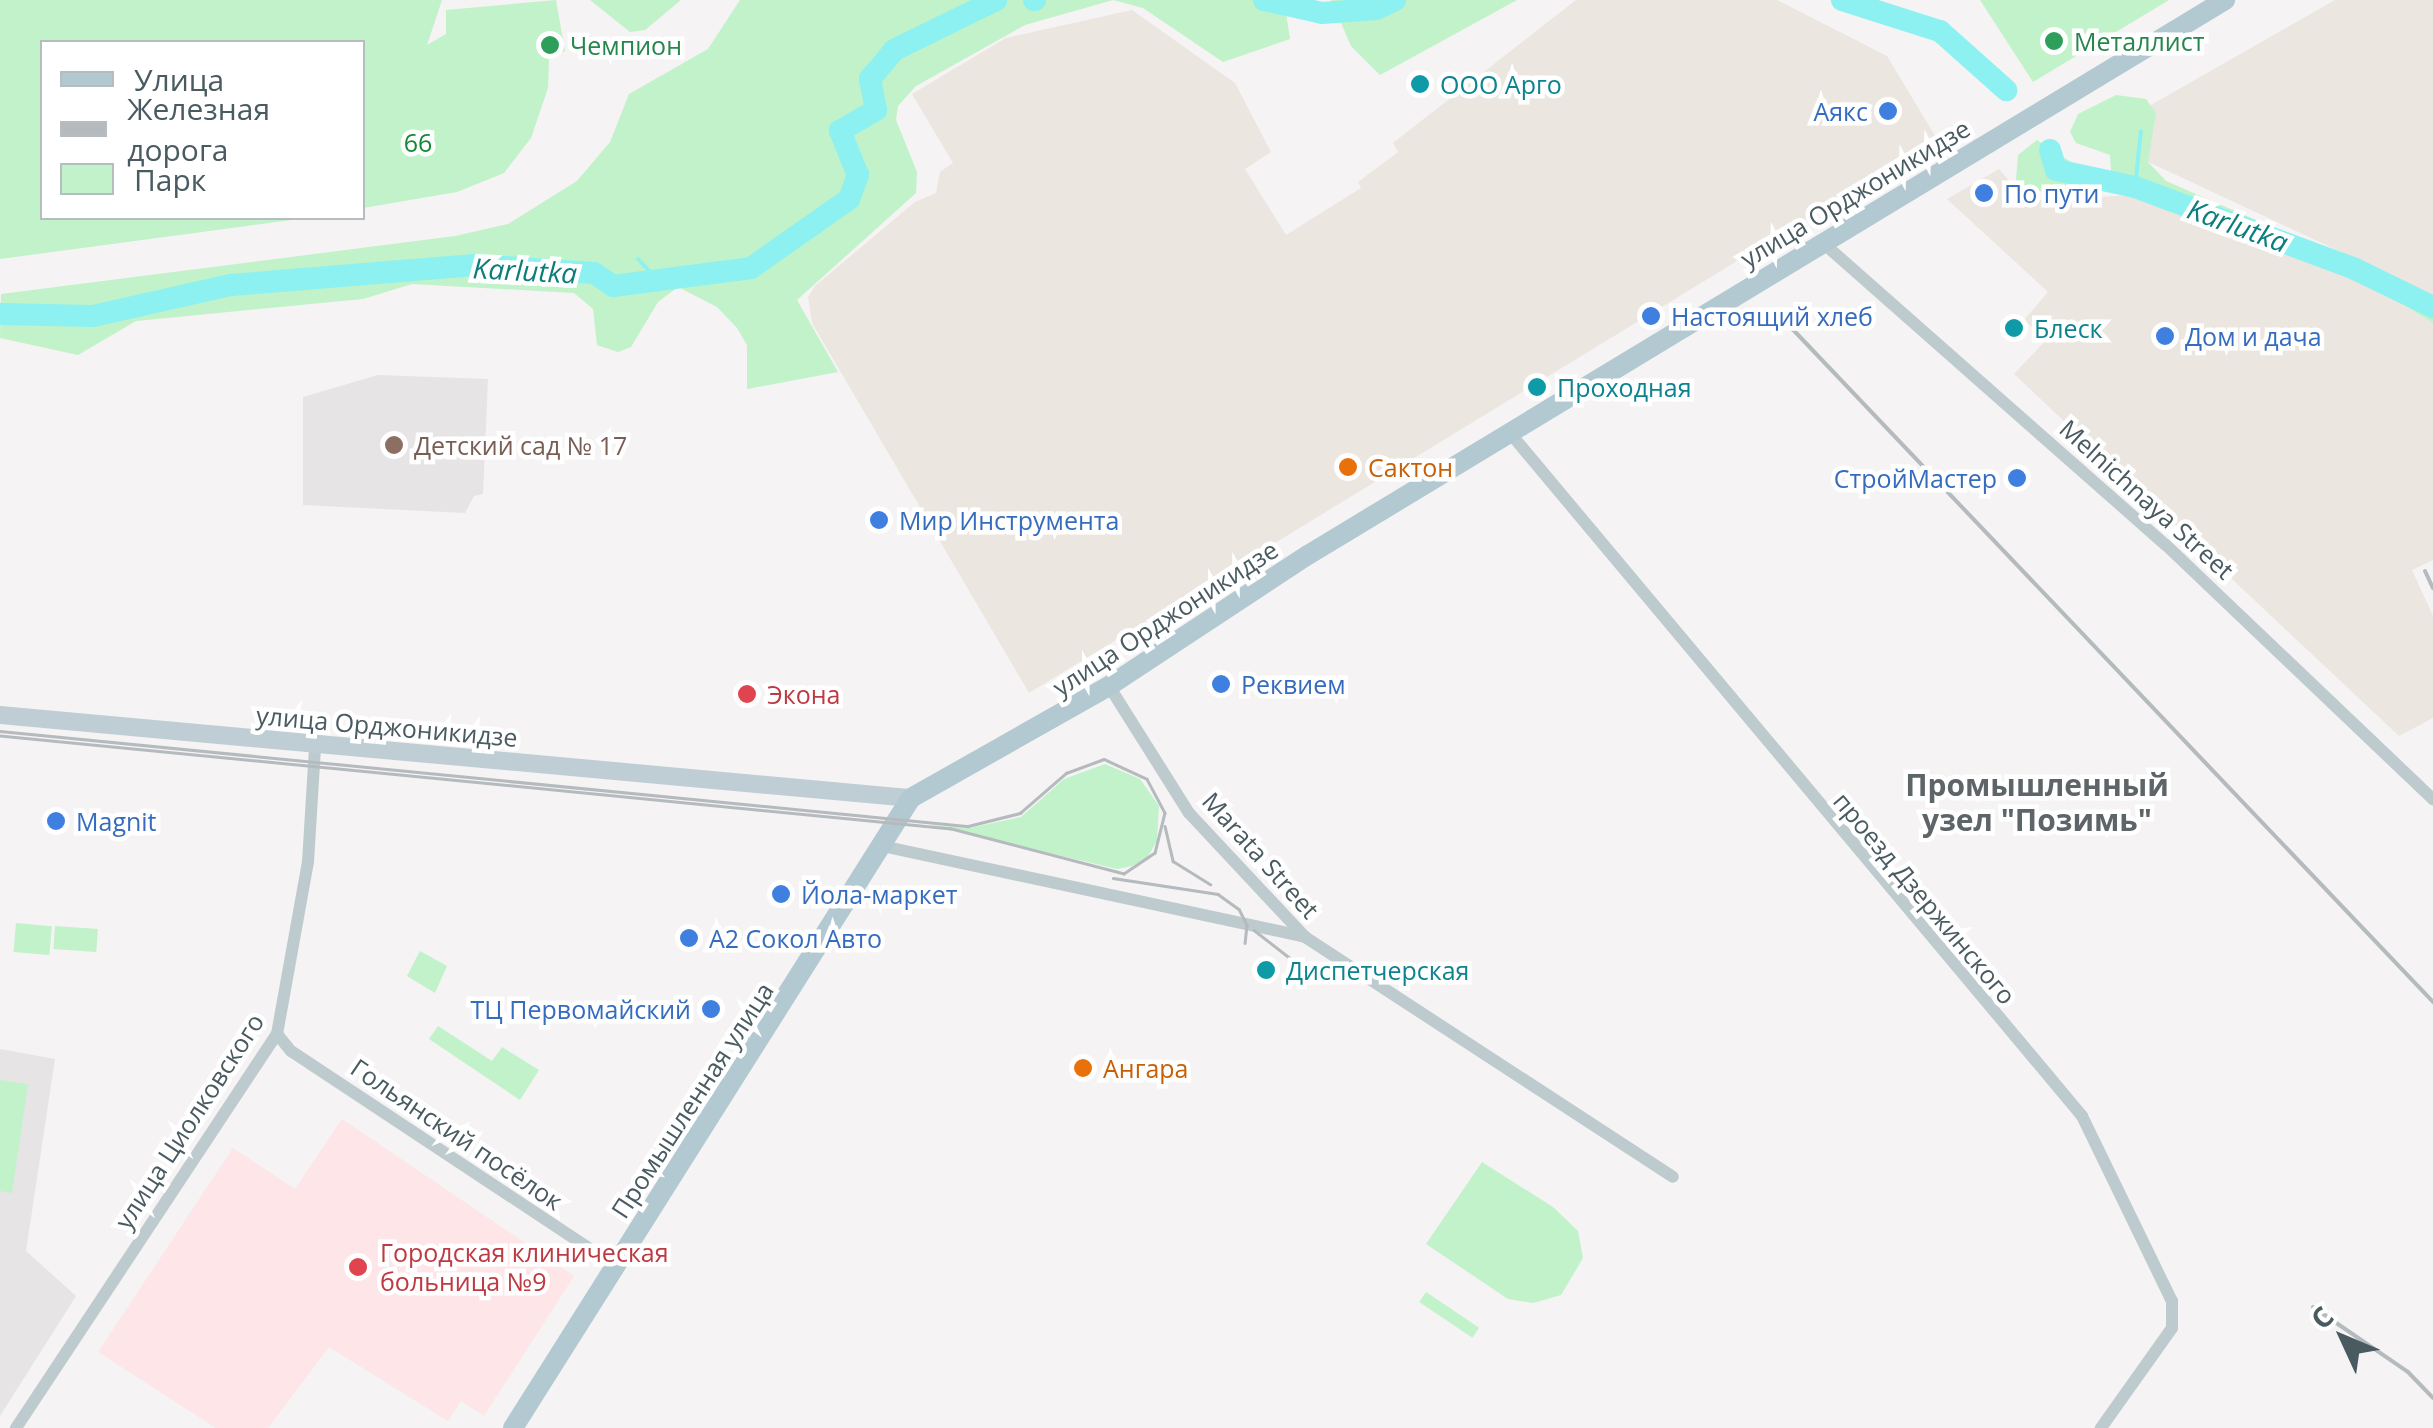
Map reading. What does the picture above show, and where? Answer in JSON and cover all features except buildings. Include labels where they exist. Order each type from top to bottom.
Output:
[{"type":"main road","name":"улица Орджоникидзе","points":[[0,715],[911,798],[1109,686],[1510,433],[2225,0]]},
{"type":"main road","name":"Промышленная улица","points":[[513,1428],[911,798]]},
{"type":"street","name":"Melnichnaya Street","points":[[1822,242],[2166,544],[2433,799]]},
{"type":"street","name":"проезд Дзержинского","points":[[1510,433],[2082,1116],[2172,1301],[2172,1328],[2101,1428]]},
{"type":"street","name":"Marata Street","points":[[1109,686],[1189,812],[1306,937],[1673,1176]]},
{"type":"street","name":"улица Циолковского","points":[[16,1428],[277,1034],[308,862],[315,746]]},
{"type":"street","points":[[882,846],[1306,937]]},
{"type":"street","name":"Гольянский посёлок","points":[[277,1034],[302,1058],[616,1266]]},
{"type":"shaded area","points":[[1576,0],[1777,0],[1887,56],[1937,139],[1029,693],[812,323],[808,297],[815,286],[915,202],[936,193],[940,172],[953,163],[912,94],[1006,38],[1132,10],[1235,83],[1271,152],[1245,169],[1286,235],[1361,188],[1358,182],[1398,152],[1393,143]]},
{"type":"shaded area","points":[[2335,0],[2433,0],[2433,295],[2125,151],[2130,117]]},
{"type":"shaded area","points":[[1999,169],[2026,201],[2133,195],[2253,245],[2351,273],[2433,323],[2433,560],[2412,570],[2433,616],[2433,718],[2399,736],[2014,374],[2046,340],[2024,320],[2048,292],[1947,199]]},
{"type":"shaded area","name":"Детский сад № 17","points":[[378,375],[488,379],[483,494],[474,496],[465,513],[303,505],[303,397]]},
{"type":"shaded area","points":[[0,1049],[55,1059],[26,1251],[76,1296],[0,1416]]},
{"type":"shaded area","name":"Городская клиническая больница №9","points":[[342,1119],[574,1276],[484,1416],[461,1401],[448,1421],[329,1347],[268,1428],[216,1428],[98,1352],[233,1148],[295,1189]]},
{"type":"green space","name":"66","points":[[0,0],[442,0],[427,45],[446,34],[446,10],[556,0],[565,51],[549,59],[548,88],[531,138],[504,173],[457,192],[365,208],[365,40],[40,40],[40,220],[291,220],[0,259]]},
{"type":"green space","points":[[590,0],[681,0],[645,30],[630,32]]},
{"type":"green space","points":[[740,0],[1113,0],[1025,25],[916,86],[898,106],[896,120],[917,172],[916,193],[797,300],[838,372],[747,389],[747,345],[737,328],[717,307],[678,287],[658,302],[631,347],[618,352],[597,345],[593,309],[574,293],[412,284],[363,299],[136,321],[78,355],[0,338],[1,294],[455,236],[508,224],[577,181],[610,142],[629,94],[708,49]]},
{"type":"green space","points":[[1113,0],[1284,0],[1290,39],[1223,62],[1143,8]]},
{"type":"green space","points":[[1331,0],[1517,0],[1380,75],[1351,46]]},
{"type":"green space","name":"Металлист","points":[[1980,0],[2169,0],[2033,82]]},
{"type":"green space","points":[[2116,95],[2146,99],[2156,113],[2148,162],[2166,181],[2433,297],[2433,323],[2352,273],[2253,245],[2133,195],[2091,186],[2034,192],[2016,180],[2018,155],[2037,140],[2077,166],[2104,175],[2111,170],[2110,155],[2076,143],[2070,132],[2078,114]]},
{"type":"green space","points":[[1105,764],[1140,779],[1159,806],[1157,841],[1147,858],[1132,866],[1117,869],[931,825],[969,828],[1021,817],[1064,779]]},
{"type":"green space","points":[[16,923],[52,926],[49,955],[13,952]]},
{"type":"green space","points":[[55,926],[98,929],[96,952],[53,949]]},
{"type":"green space","points":[[420,951],[447,966],[435,993],[407,976]]},
{"type":"green space","points":[[438,1026],[492,1061],[502,1047],[539,1070],[520,1100],[429,1039]]},
{"type":"green space","points":[[0,1080],[28,1084],[12,1193],[0,1191]]},
{"type":"green space","points":[[1482,1162],[1553,1207],[1578,1231],[1583,1258],[1561,1295],[1533,1303],[1508,1299],[1426,1244]]},
{"type":"green space","points":[[1426,1292],[1479,1328],[1472,1338],[1419,1302]]},
{"type":"waterway","name":"Karlutka","points":[[0,314],[93,316],[231,285],[474,265],[594,273],[613,286],[751,268],[849,199],[858,175],[840,131],[876,110],[870,79],[894,50],[996,0]]},
{"type":"waterway","name":"Karlutka","points":[[1264,0],[1322,13],[1376,9],[1395,0]]},
{"type":"waterway","name":"Karlutka","points":[[1842,0],[1940,31],[2006,90]]},
{"type":"waterway","points":[[2135,187],[2141,131]]},
{"type":"waterway","name":"Karlutka","points":[[2050,150],[2056,170],[2135,187],[2355,269],[2433,307]]},
{"type":"waterway","points":[[638,259],[655,277]]},
{"type":"tram line","points":[[0,731],[968,826],[1020,813],[1066,773],[1104,759],[1147,779],[1165,813],[1155,853],[1124,874],[951,829],[0,736]]},
{"type":"tram line","points":[[1165,826],[1173,861],[1210,884]]},
{"type":"tram line","points":[[1113,878],[1218,894],[1239,909],[1247,925],[1245,943]]},
{"type":"tram line","points":[[1254,930],[1299,965]]},
{"type":"railway","points":[[1781,317],[2433,1002]]},
{"type":"railway","points":[[2425,571],[2433,588]]},
{"type":"railway","points":[[2313,1307],[2408,1372],[2433,1398]]},
{"type":"place","name":"Металлист","points":[[2054,41]]},
{"type":"place","name":"Чемпион","points":[[550,45]]},
{"type":"place","name":"ООО Арго","points":[[1420,84]]},
{"type":"place","name":"Аякс","points":[[1888,111]]},
{"type":"place","name":"По пути","points":[[1984,193]]},
{"type":"place","name":"Настоящий хлеб","points":[[1651,316]]},
{"type":"place","name":"Блеск","points":[[2014,328]]},
{"type":"place","name":"Дом и дача","points":[[2165,336]]},
{"type":"place","name":"Проходная","points":[[1537,387]]},
{"type":"place","name":"Детский сад № 17","points":[[394,445]]},
{"type":"place","name":"Сактон","points":[[1348,467]]},
{"type":"place","name":"СтройМастер","points":[[2017,478]]},
{"type":"place","name":"Мир Инструмента","points":[[879,520]]},
{"type":"place","name":"Реквием","points":[[1221,684]]},
{"type":"place","name":"Экона","points":[[747,694]]},
{"type":"place","name":"Magnit","points":[[56,821]]},
{"type":"place","name":"Йола-маркет","points":[[781,894]]},
{"type":"place","name":"А2 Сокол Авто","points":[[689,938]]},
{"type":"place","name":"Диспетчерская","points":[[1266,970]]},
{"type":"place","name":"ТЦ Первомайский","points":[[711,1009]]},
{"type":"place","name":"Ангара","points":[[1083,1068]]},
{"type":"place","name":"Городская клиническая больница №9","points":[[358,1267]]},
{"type":"district","name":"Промышленный узел \"Позимь\"","points":[[2037,802]]}]
